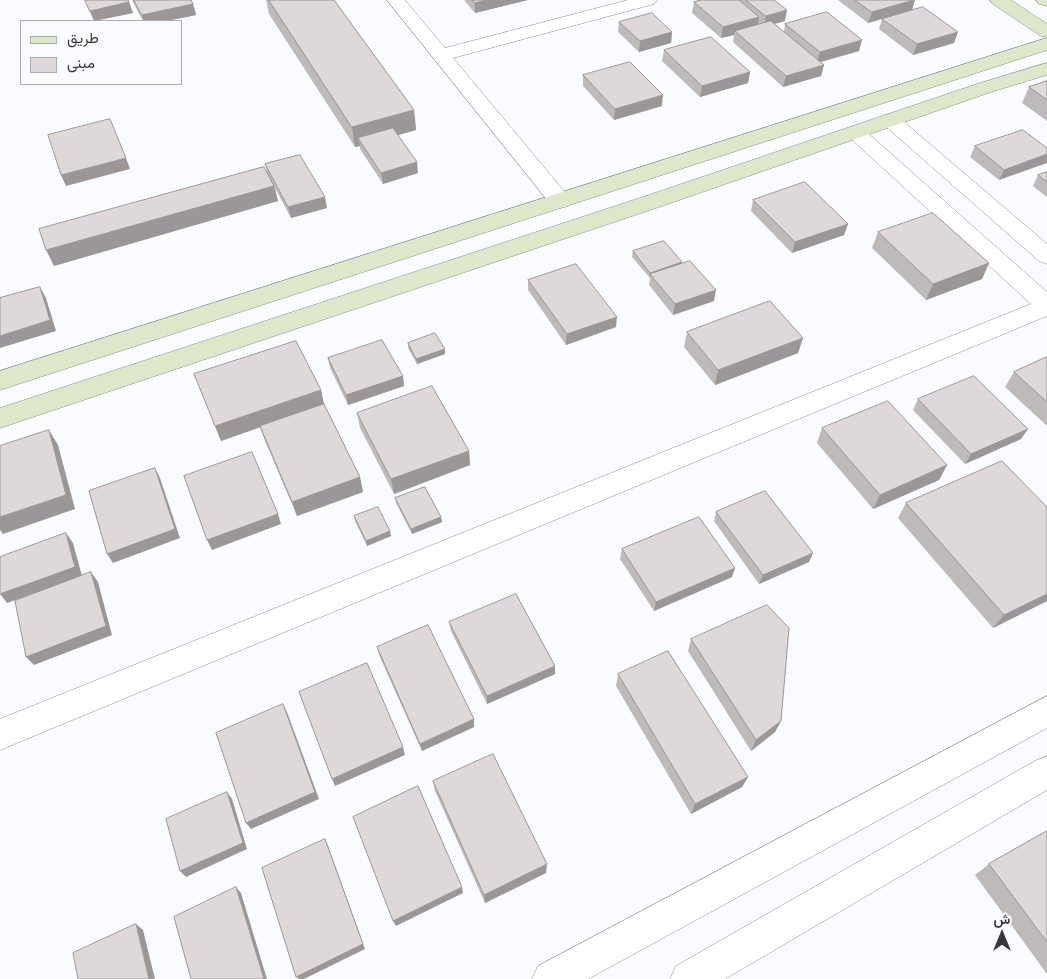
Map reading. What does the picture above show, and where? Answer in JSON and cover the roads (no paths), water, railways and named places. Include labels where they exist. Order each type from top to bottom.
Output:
[{"type":"street","points":[[396,0],[560,201]]},
{"type":"street","points":[[441,55],[648,0]]},
{"type":"street","points":[[999,0],[1047,32]]},
{"type":"street","points":[[0,381],[1047,44]]},
{"type":"street","points":[[0,418],[1047,69]]},
{"type":"street","points":[[890,120],[1047,256]]},
{"type":"street","points":[[0,735],[1047,306],[855,132]]},
{"type":"street","points":[[551,979],[1047,711]]},
{"type":"street","points":[[689,979],[1047,772]]}]
